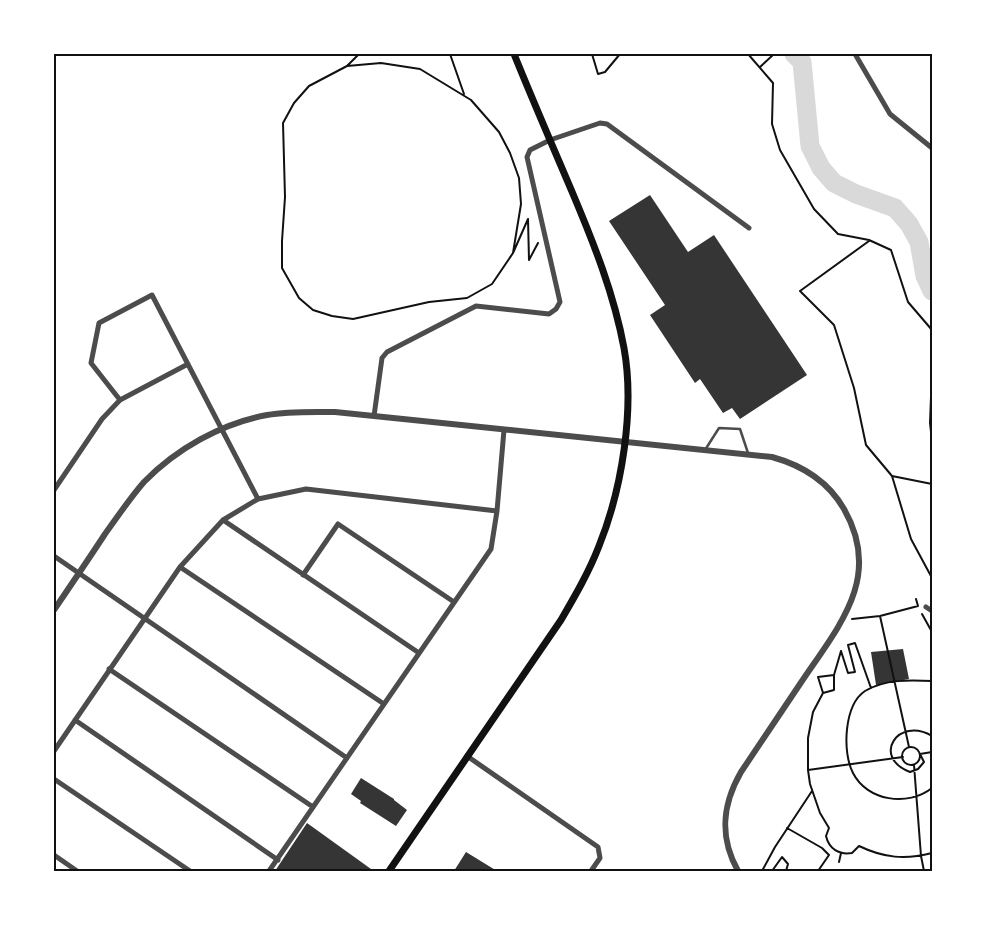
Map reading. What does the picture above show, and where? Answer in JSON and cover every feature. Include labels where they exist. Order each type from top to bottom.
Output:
[{"type":"main road","points":[[388,871],[561,620],[588,571],[608,520],[619,476],[627,410],[626,366],[615,308],[602,266],[514,54]]},
{"type":"street","points":[[855,54],[890,114],[932,148]]},
{"type":"street","points":[[374,416],[382,358],[387,352],[476,306],[549,314],[556,309],[560,302],[527,157],[530,150],[550,140],[600,123],[607,124],[749,228]]},
{"type":"street","points":[[120,400],[91,363],[99,324],[152,295],[258,499]]},
{"type":"street","points":[[54,490],[102,419],[120,400],[188,364]]},
{"type":"street","points":[[54,610],[121,512],[145,481],[158,469],[195,443],[221,429],[243,421],[290,412],[335,412],[748,454],[786,461],[818,478],[830,490],[848,516],[857,543],[859,557],[858,575],[856,591],[844,620],[740,772],[732,787],[725,818],[726,838],[731,859],[738,871]]},
{"type":"street","points":[[269,871],[491,549],[497,511],[504,430]]},
{"type":"street","points":[[54,750],[180,567],[223,520],[258,499],[306,489],[497,511]]},
{"type":"street","points":[[223,520],[419,653]]},
{"type":"street","points":[[303,575],[338,524],[454,602]]},
{"type":"street","points":[[54,556],[347,758]]},
{"type":"street","points":[[180,567],[384,704]]},
{"type":"street","points":[[926,607],[932,611]]},
{"type":"street","points":[[110,669],[314,807]]},
{"type":"street","points":[[75,720],[278,860]]},
{"type":"street","points":[[467,756],[598,848],[600,858],[591,871]]},
{"type":"street","points":[[54,779],[190,871]]},
{"type":"street","points":[[54,856],[77,871]]},
{"type":"lane","points":[[705,450],[719,428],[740,429],[748,454]]},
{"type":"path","points":[[360,54],[347,66],[309,86],[294,103],[283,123],[284,197],[282,268],[299,298],[314,310],[332,316],[353,319],[429,302],[467,298],[492,284],[514,253],[528,219],[529,260],[538,243],[541,252]]},
{"type":"path","points":[[450,54],[464,96]]},
{"type":"path","points":[[592,54],[598,74],[606,72],[620,54]]},
{"type":"path","points":[[748,54],[773,83],[772,124],[780,150],[814,209],[838,234],[869,240],[891,250],[908,302],[932,330]]},
{"type":"path","points":[[760,67],[774,54]]},
{"type":"path","points":[[347,66],[381,63],[420,70],[471,100],[482,110],[499,132],[510,153],[519,178],[521,204],[514,253]]},
{"type":"path","points":[[869,240],[800,291],[834,325],[854,388],[866,445],[892,476],[911,539],[932,578]]},
{"type":"path","points":[[932,371],[930,423],[932,440]]},
{"type":"path","points":[[892,476],[932,484]]},
{"type":"path","points":[[916,599],[932,632]]},
{"type":"path","points":[[844,620],[880,616],[918,606]]},
{"type":"path","points":[[880,616],[909,747]]},
{"type":"path","points":[[823,693],[834,690],[834,675],[841,650],[848,673],[855,672],[848,645],[855,643],[871,688]]},
{"type":"path","points":[[834,675],[818,677],[823,693],[813,712],[808,738],[808,770],[812,790],[820,813],[829,828],[826,836],[829,843],[841,853],[852,853],[859,846],[890,857],[909,858],[932,853]]},
{"type":"path","points":[[932,681],[896,681],[881,684],[864,692],[856,702],[848,718],[846,734],[848,755],[853,773],[862,784],[877,795],[892,799],[905,799],[926,793],[932,788]]},
{"type":"path","points":[[909,747],[916,749],[924,762],[914,771],[910,772],[903,769],[892,759],[890,750],[895,738],[899,734],[911,730],[922,731],[932,736]]},
{"type":"path","points":[[909,747],[904,751],[904,761],[909,764],[915,764],[919,761],[920,754]]},
{"type":"path","points":[[920,754],[932,752]]},
{"type":"path","points":[[808,770],[903,758]]},
{"type":"path","points":[[914,765],[921,856],[924,871]]},
{"type":"path","points":[[762,871],[774,847],[812,790]]},
{"type":"path","points":[[787,828],[822,848],[829,855]]},
{"type":"path","points":[[814,870],[818,871],[833,848]]},
{"type":"path","points":[[839,862],[841,853]]},
{"type":"path","points":[[772,871],[782,857],[788,864],[786,871]]},
{"type":"building","points":[[650,195],[688,252],[714,235],[807,375],[740,419],[732,408],[723,413],[700,379],[695,383],[650,315],[665,305],[609,221]]},
{"type":"building","points":[[903,649],[909,679],[876,685],[871,652]]},
{"type":"building","points":[[361,778],[394,799],[407,810],[396,826],[360,803],[361,801],[351,794]]},
{"type":"building","points":[[307,823],[371,869],[369,871],[275,871]]},
{"type":"building","points":[[466,852],[497,871],[454,871]]},
{"type":"waterway","points":[[794,54],[802,62],[810,146],[821,168],[834,183],[856,194],[895,208],[909,224],[919,242],[925,276],[932,291]]}]
